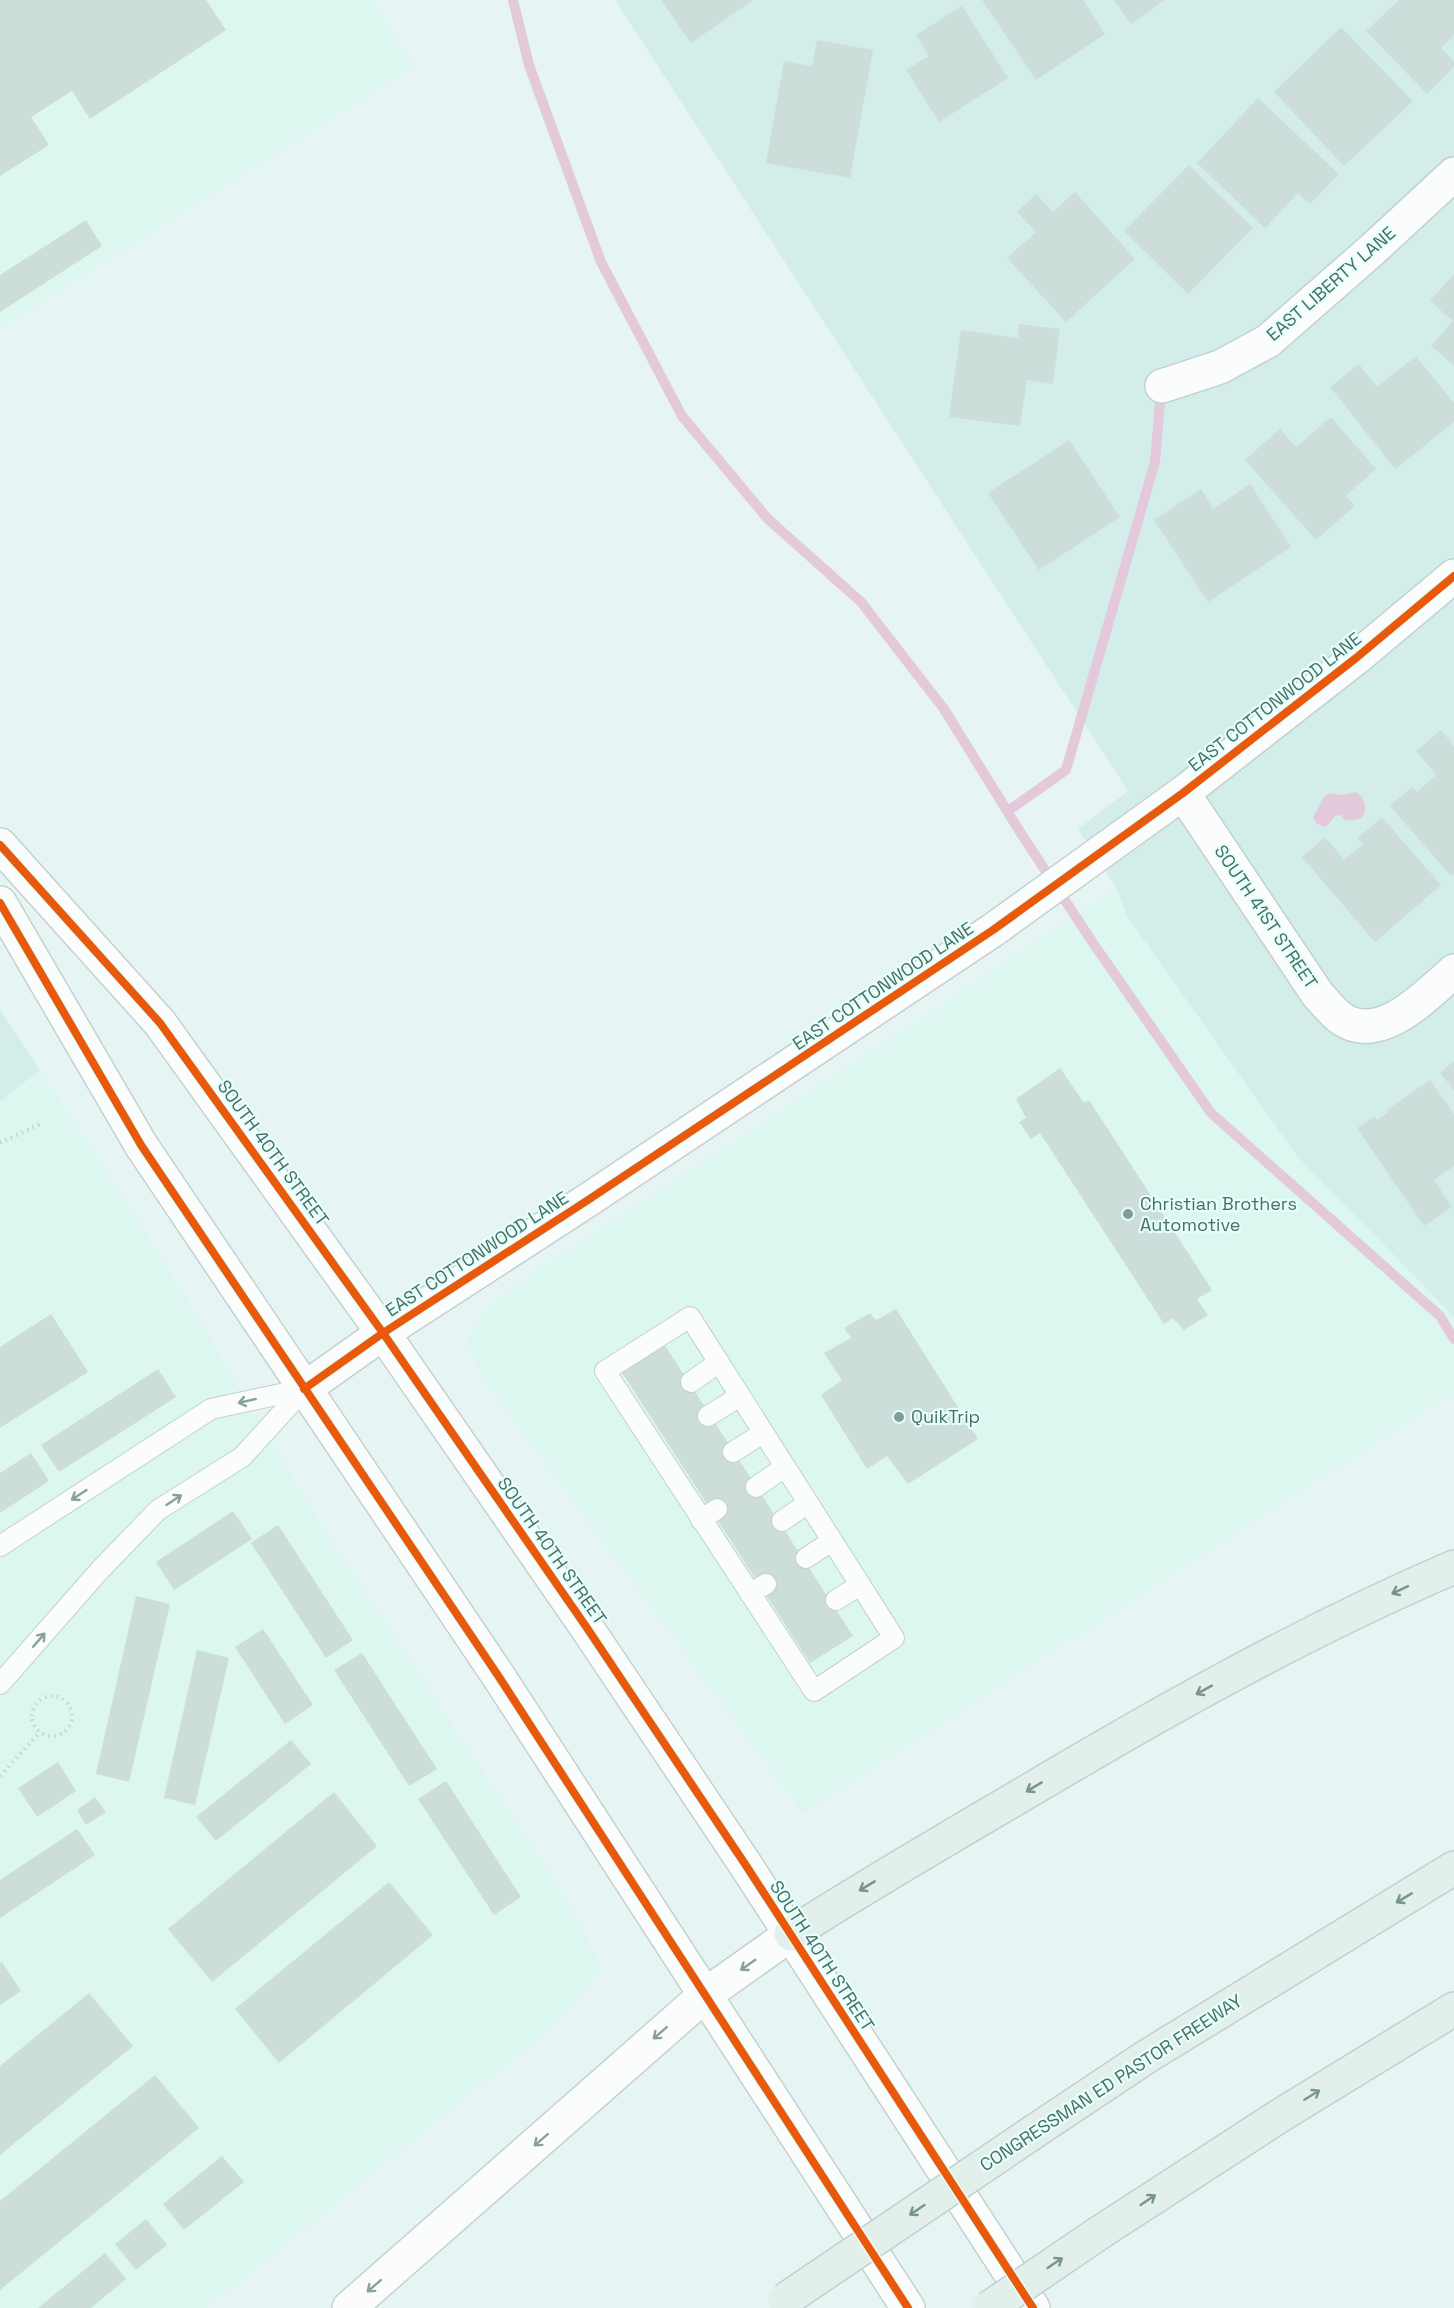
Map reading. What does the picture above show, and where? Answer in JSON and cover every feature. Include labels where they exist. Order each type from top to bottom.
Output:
[{"type":"highway","points":[[790,1934],[1069,1767],[1234,1673],[1338,1619],[1454,1567]]},
{"type":"highway","name":"CONGRESSMAN ED PASTOR FREEWAY","points":[[779,2304],[1146,2057],[1454,1868]]},
{"type":"highway","points":[[989,2308],[1099,2233],[1281,2115],[1454,2009]]},
{"type":"main road","name":"EAST LIBERTY LANE","points":[[1162,386],[1220,367],[1268,341],[1454,174]]},
{"type":"main road","name":"EAST COTTONWOOD LANE","points":[[304,1389],[383,1333],[919,982],[1090,862],[1183,793],[1356,658],[1454,576]]},
{"type":"main road","name":"SOUTH 41ST STREET","points":[[1183,793],[1318,995],[1342,1019],[1362,1027],[1378,1026],[1410,1009],[1454,971]]},
{"type":"main road","name":"SOUTH 40TH STREET","points":[[0,845],[159,1023],[383,1333],[587,1628],[790,1934],[1033,2308]]},
{"type":"main road","points":[[0,903],[141,1145],[499,1677],[908,2308]]},
{"type":"main road","points":[[349,2308],[705,1995],[790,1934]]},
{"type":"lane","points":[[690,1317],[740,1396],[894,1638],[814,1691],[784,1632],[758,1589],[641,1412],[605,1371],[690,1317]]},
{"type":"lane","points":[[691,1382],[719,1362]]},
{"type":"lane","points":[[0,1546],[212,1409],[304,1389]]},
{"type":"lane","points":[[0,1684],[100,1570],[158,1510],[242,1457],[304,1389]]},
{"type":"lane","points":[[708,1416],[740,1396]]},
{"type":"lane","points":[[733,1452],[764,1433]]},
{"type":"lane","points":[[756,1487],[785,1467]]},
{"type":"lane","points":[[782,1521],[808,1503]]},
{"type":"lane","points":[[806,1557],[832,1541]]},
{"type":"lane","points":[[836,1600],[860,1585]]},
{"type":"path","points":[[0,1143],[40,1124]]},
{"type":"path","points":[[46,1696],[63,1699],[69,1705],[72,1714],[71,1723],[58,1735],[49,1736],[40,1732],[34,1726],[33,1708],[46,1696]]},
{"type":"path","points":[[0,1776],[40,1732]]},
{"type":"shaded area","points":[[0,0],[371,0],[414,66],[0,329]]},
{"type":"shaded area","points":[[615,0],[1454,0],[1454,1317],[1296,1155],[1126,915],[1116,887],[1078,829],[1128,791]]},
{"type":"shaded area","points":[[1356,792],[1365,804],[1364,815],[1361,818],[1345,820],[1341,815],[1335,816],[1326,827],[1317,824],[1313,818],[1324,797],[1329,793],[1343,795]]},
{"type":"shaded area","points":[[1116,887],[1126,915],[1296,1155],[1454,1317],[1454,1392],[803,1813],[485,1381],[467,1343],[486,1308],[534,1272],[926,1016]]},
{"type":"shaded area","points":[[0,1010],[40,1070],[0,1102]]},
{"type":"shaded area","points":[[40,1070],[139,1222],[319,1522],[556,1882],[602,1968],[559,2021],[207,2308],[0,2308],[0,1102]]},
{"type":"building","points":[[0,0],[206,0],[226,30],[90,119],[72,91],[31,117],[49,145],[0,176]]},
{"type":"building","points":[[661,0],[753,0],[691,43]]},
{"type":"building","points":[[982,0],[1083,0],[1105,34],[1036,80]]},
{"type":"building","points":[[1114,0],[1165,0],[1131,24]]},
{"type":"building","points":[[1399,0],[1454,0],[1454,35],[1441,48],[1454,61],[1454,67],[1427,94],[1366,31]]},
{"type":"building","points":[[962,6],[1008,78],[939,122],[906,70],[929,56],[916,35]]},
{"type":"building","points":[[1341,27],[1413,101],[1344,166],[1274,92]]},
{"type":"building","points":[[817,40],[873,50],[850,178],[766,163],[784,61],[812,66]]},
{"type":"building","points":[[1258,98],[1339,174],[1310,204],[1298,193],[1265,228],[1197,163]]},
{"type":"building","points":[[1189,165],[1253,228],[1188,294],[1124,231]]},
{"type":"building","points":[[1075,192],[1135,259],[1066,322],[1007,258],[1036,232],[1017,212],[1036,194],[1053,212]]},
{"type":"building","points":[[86,220],[102,246],[0,312],[0,275]]},
{"type":"building","points":[[1454,274],[1454,366],[1431,346],[1453,321],[1430,301]]},
{"type":"building","points":[[1019,324],[1060,329],[1053,384],[1027,380],[1020,426],[949,417],[961,330],[1018,338]]},
{"type":"building","points":[[1416,356],[1454,403],[1454,422],[1395,469],[1330,387],[1359,364],[1377,387]]},
{"type":"building","points":[[1331,417],[1376,469],[1346,496],[1355,506],[1316,540],[1245,460],[1280,429],[1296,447]]},
{"type":"building","points":[[1069,440],[1120,517],[1039,570],[988,493]]},
{"type":"building","points":[[1250,484],[1291,547],[1208,602],[1154,520],[1201,489],[1213,509]]},
{"type":"building","points":[[1441,730],[1454,746],[1454,873],[1451,876],[1390,806],[1412,787],[1417,792],[1436,775],[1416,751]]},
{"type":"building","points":[[1382,817],[1441,885],[1375,942],[1302,857],[1325,837],[1344,860],[1363,844],[1358,838]]},
{"type":"building","points":[[1454,1061],[1454,1090],[1440,1073]]},
{"type":"building","name":"Christian Brothers Automotive","points":[[1060,1068],[1084,1103],[1089,1100],[1212,1290],[1197,1299],[1208,1315],[1184,1330],[1173,1318],[1164,1324],[1040,1133],[1031,1139],[1019,1122],[1026,1118],[1016,1099]]},
{"type":"building","points":[[1430,1080],[1454,1114],[1454,1166],[1434,1180],[1452,1207],[1424,1226],[1357,1128],[1375,1116],[1377,1120],[1388,1112],[1387,1110]]},
{"type":"building","name":"QuikTrip","points":[[896,1309],[978,1439],[908,1484],[887,1456],[867,1469],[821,1395],[842,1380],[824,1353],[851,1338],[844,1328],[870,1313],[876,1320]]},
{"type":"building","points":[[51,1314],[88,1372],[0,1428],[0,1347]]},
{"type":"building","points":[[664,1344],[853,1636],[810,1663],[621,1371]]},
{"type":"building","points":[[158,1369],[176,1397],[59,1472],[41,1445]]},
{"type":"building","points":[[31,1453],[49,1481],[0,1513],[0,1473]]},
{"type":"building","points":[[233,1511],[252,1539],[174,1590],[156,1562]]},
{"type":"building","points":[[278,1525],[353,1640],[326,1658],[251,1543]]},
{"type":"building","points":[[136,1596],[170,1604],[129,1782],[96,1774]]},
{"type":"building","points":[[263,1629],[313,1705],[285,1724],[235,1647]]},
{"type":"building","points":[[197,1650],[229,1658],[195,1805],[164,1798]]},
{"type":"building","points":[[362,1653],[437,1769],[409,1786],[334,1670]]},
{"type":"building","points":[[291,1740],[311,1764],[216,1841],[196,1817]]},
{"type":"building","points":[[58,1762],[76,1791],[37,1817],[18,1788]]},
{"type":"building","points":[[446,1781],[521,1897],[494,1915],[418,1799]]},
{"type":"building","points":[[334,1792],[377,1846],[212,1982],[168,1929]]},
{"type":"building","points":[[95,1797],[106,1812],[86,1825],[77,1810]]},
{"type":"building","points":[[77,1829],[95,1855],[0,1918],[0,1880]]},
{"type":"building","points":[[389,1882],[433,1935],[279,2063],[235,2009]]},
{"type":"building","points":[[2,1962],[21,1991],[0,2005],[0,1963]]},
{"type":"building","points":[[89,1993],[133,2046],[0,2155],[0,2066]]},
{"type":"building","points":[[155,2075],[199,2128],[0,2290],[0,2201]]},
{"type":"building","points":[[222,2156],[244,2182],[184,2230],[163,2204]]},
{"type":"building","points":[[146,2219],[167,2245],[136,2270],[115,2244]]},
{"type":"building","points":[[105,2253],[126,2279],[91,2308],[38,2308]]},
{"type":"waterway","points":[[513,0],[529,65],[601,262],[682,416],[768,519],[861,602],[944,709],[1022,835],[1093,943],[1211,1113],[1440,1316],[1454,1339]]},
{"type":"waterway","points":[[1008,811],[1066,770],[1155,462],[1161,389]]},
{"type":"cycle path","points":[[304,1389],[383,1333],[588,1200],[993,930],[1183,793],[1356,658],[1454,576]]},
{"type":"cycle path","points":[[0,845],[160,1023],[383,1333],[587,1628],[745,1864],[1033,2308]]},
{"type":"cycle path","points":[[0,903],[141,1145],[499,1677],[908,2308]]},
{"type":"place","name":"Christian Brothers Automotive","points":[[1128,1214]]},
{"type":"place","name":"QuikTrip","points":[[899,1417]]}]
